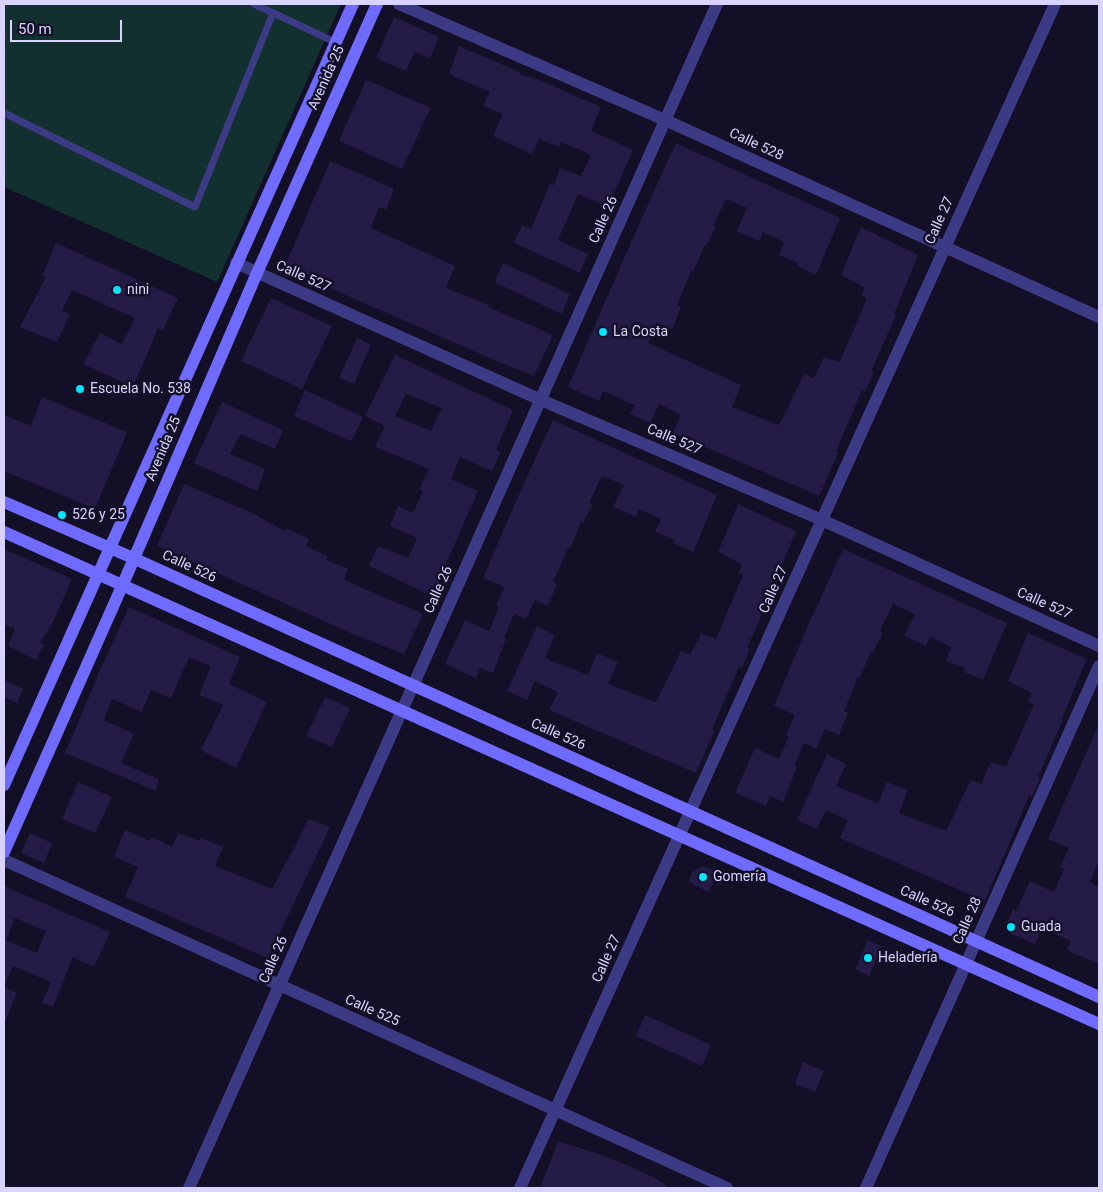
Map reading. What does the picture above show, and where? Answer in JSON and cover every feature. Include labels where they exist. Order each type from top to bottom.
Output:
[{"type":"main road","name":"Avenida 25","points":[[4,786],[352,4]]},
{"type":"main road","name":"Avenida 25","points":[[4,852],[257,273],[377,4]]},
{"type":"main road","name":"Calle 526","points":[[4,502],[133,558],[1099,997]]},
{"type":"main road","points":[[4,532],[1099,1024]]},
{"type":"street","name":"Calle 528","points":[[399,4],[665,120],[1099,317]]},
{"type":"street","name":"Calle 26","points":[[189,1188],[717,4]]},
{"type":"street","name":"Calle 27","points":[[520,1188],[1054,4]]},
{"type":"street","name":"Calle 527","points":[[236,262],[541,400],[822,520],[1099,646]]},
{"type":"street","name":"Calle 28","points":[[866,1188],[1099,666]]},
{"type":"street","name":"Calle 525","points":[[4,860],[727,1188]]},
{"type":"lane","points":[[254,4],[335,42]]},
{"type":"lane","points":[[4,113],[195,207],[273,13]]},
{"type":"green space","points":[[4,4],[341,4],[217,282],[4,187]]},
{"type":"building","points":[[394,17],[439,37],[430,58],[415,52],[406,71],[376,58]]},
{"type":"building","points":[[459,46],[520,72],[519,74],[537,79],[601,107],[591,131],[633,150],[608,207],[578,194],[558,240],[588,254],[580,273],[514,243],[522,225],[531,229],[550,184],[554,185],[560,168],[581,176],[591,155],[561,142],[559,147],[539,139],[532,154],[493,136],[503,114],[483,106],[490,92],[449,74]]},
{"type":"building","points":[[366,80],[431,108],[402,169],[339,141]]},
{"type":"building","points":[[676,143],[840,218],[816,275],[797,266],[798,263],[779,255],[784,242],[763,232],[759,241],[737,231],[747,208],[726,199],[713,226],[716,227],[706,246],[704,246],[693,272],[691,271],[677,305],[681,307],[672,329],[657,323],[648,343],[741,385],[732,407],[779,425],[804,374],[814,378],[824,357],[840,362],[867,298],[861,296],[865,288],[841,275],[861,227],[918,255],[894,314],[896,315],[871,371],[874,372],[865,392],[862,390],[819,496],[673,433],[681,415],[659,404],[650,423],[630,414],[635,405],[603,391],[599,401],[568,387]]},
{"type":"building","points":[[330,161],[393,188],[386,210],[379,207],[371,228],[455,266],[446,288],[489,305],[488,307],[553,335],[534,376],[284,268]]},
{"type":"building","name":"nini","points":[[56,243],[178,298],[163,330],[158,328],[133,387],[83,364],[100,333],[122,344],[135,318],[72,290],[62,311],[70,314],[57,342],[20,327],[46,277],[42,276]]},
{"type":"building","points":[[503,263],[570,294],[562,314],[496,283]]},
{"type":"building","points":[[271,298],[332,326],[302,389],[241,361]]},
{"type":"building","points":[[357,338],[371,345],[354,384],[339,378]]},
{"type":"building","points":[[395,355],[513,410],[496,450],[501,452],[492,471],[460,457],[451,479],[478,491],[432,596],[369,566],[378,546],[408,558],[417,538],[390,526],[398,506],[413,513],[423,491],[419,489],[429,469],[375,447],[385,426],[365,416]],"holes":[[[406,394],[442,408],[431,431],[395,416]]]},
{"type":"building","points":[[305,390],[363,417],[352,440],[348,440],[294,416]]},
{"type":"building","points":[[42,397],[127,432],[95,509],[4,471],[4,415],[31,426]]},
{"type":"building","points":[[222,402],[283,430],[275,449],[241,434],[230,454],[265,469],[257,491],[194,463]]},
{"type":"building","points":[[553,420],[717,495],[693,552],[673,543],[675,540],[655,532],[661,519],[639,509],[636,517],[613,507],[624,485],[602,476],[589,503],[593,504],[583,523],[581,522],[553,582],[557,584],[548,606],[535,600],[526,619],[514,614],[493,673],[480,668],[476,678],[445,664],[465,620],[489,631],[499,607],[496,605],[505,587],[483,578]]},
{"type":"building","points":[[184,484],[248,511],[285,531],[286,528],[309,539],[306,546],[328,556],[326,560],[348,569],[344,580],[423,614],[404,654],[355,635],[157,546]]},
{"type":"building","points":[[738,504],[796,531],[747,648],[750,649],[742,668],[739,667],[712,729],[715,730],[696,773],[549,710],[558,692],[535,681],[527,700],[507,691],[537,626],[555,635],[545,658],[588,675],[597,653],[618,662],[608,684],[656,702],[681,651],[690,655],[701,634],[716,639],[743,575],[738,573],[742,564],[718,552]]},
{"type":"building","points":[[4,549],[72,579],[53,622],[40,643],[44,644],[36,660],[8,646],[15,629],[4,624]]},
{"type":"building","points":[[843,549],[1007,623],[983,680],[964,672],[965,668],[946,661],[951,647],[930,637],[926,646],[904,636],[915,614],[893,604],[880,631],[883,633],[873,652],[871,651],[860,678],[858,677],[844,711],[848,713],[839,735],[825,729],[816,749],[804,743],[794,766],[797,767],[783,802],[770,796],[766,806],[735,793],[755,748],[779,759],[789,736],[786,735],[795,715],[774,706]]},
{"type":"building","points":[[129,607],[240,657],[229,684],[267,702],[236,768],[201,750],[223,705],[199,695],[211,666],[189,657],[171,698],[151,690],[142,712],[112,699],[104,720],[134,734],[121,763],[159,779],[156,791],[65,753]]},
{"type":"building","points":[[1028,633],[1087,659],[1038,777],[1040,778],[1032,797],[1029,796],[985,901],[840,838],[848,820],[826,810],[817,829],[797,820],[827,754],[846,764],[836,786],[878,803],[887,782],[908,790],[899,813],[946,831],[971,780],[981,784],[991,762],[1006,767],[1034,704],[1028,702],[1032,693],[1008,681]]},
{"type":"building","points":[[4,680],[23,689],[17,703],[4,697]]},
{"type":"building","points":[[325,697],[350,708],[332,747],[306,736]]},
{"type":"building","points":[[1099,724],[1099,860],[1090,882],[1099,887],[1099,964],[1067,950],[1071,941],[1042,928],[1035,944],[1009,933],[1006,925],[1013,909],[1016,911],[1030,881],[1054,892],[1064,869],[1060,867],[1069,848],[1048,839]]},
{"type":"building","points":[[78,782],[112,797],[95,833],[62,819]]},
{"type":"building","points":[[308,819],[330,827],[268,958],[125,897],[138,867],[114,857],[125,830],[150,841],[152,837],[172,847],[178,833],[200,841],[201,838],[223,847],[215,866],[272,889]]},
{"type":"building","points":[[30,833],[52,843],[44,863],[21,853]]},
{"type":"building","name":"Gomería","points":[[703,866],[718,873],[709,892],[689,882],[692,872]]},
{"type":"building","points":[[4,886],[110,932],[94,967],[73,957],[53,1007],[42,1003],[51,982],[13,966],[4,986]],"holes":[[[15,918],[46,931],[37,953],[6,940]]]},
{"type":"building","name":"Heladería","points":[[868,940],[882,947],[869,976],[855,969]]},
{"type":"building","points":[[4,987],[17,993],[4,1024]]},
{"type":"building","points":[[645,1015],[711,1045],[702,1066],[636,1036]]},
{"type":"building","points":[[803,1062],[824,1071],[815,1092],[795,1084]]},
{"type":"building","points":[[558,1141],[627,1165],[653,1177],[670,1188],[540,1188]]},
{"type":"place","name":"nini","points":[[117,290]]},
{"type":"place","name":"La Costa","points":[[603,332]]},
{"type":"place","name":"Escuela No. 538","points":[[80,389]]},
{"type":"place","name":"526 y 25","points":[[62,515]]},
{"type":"place","name":"Gomería","points":[[703,877]]},
{"type":"place","name":"Guada","points":[[1011,927]]},
{"type":"place","name":"Heladería","points":[[868,958]]}]
